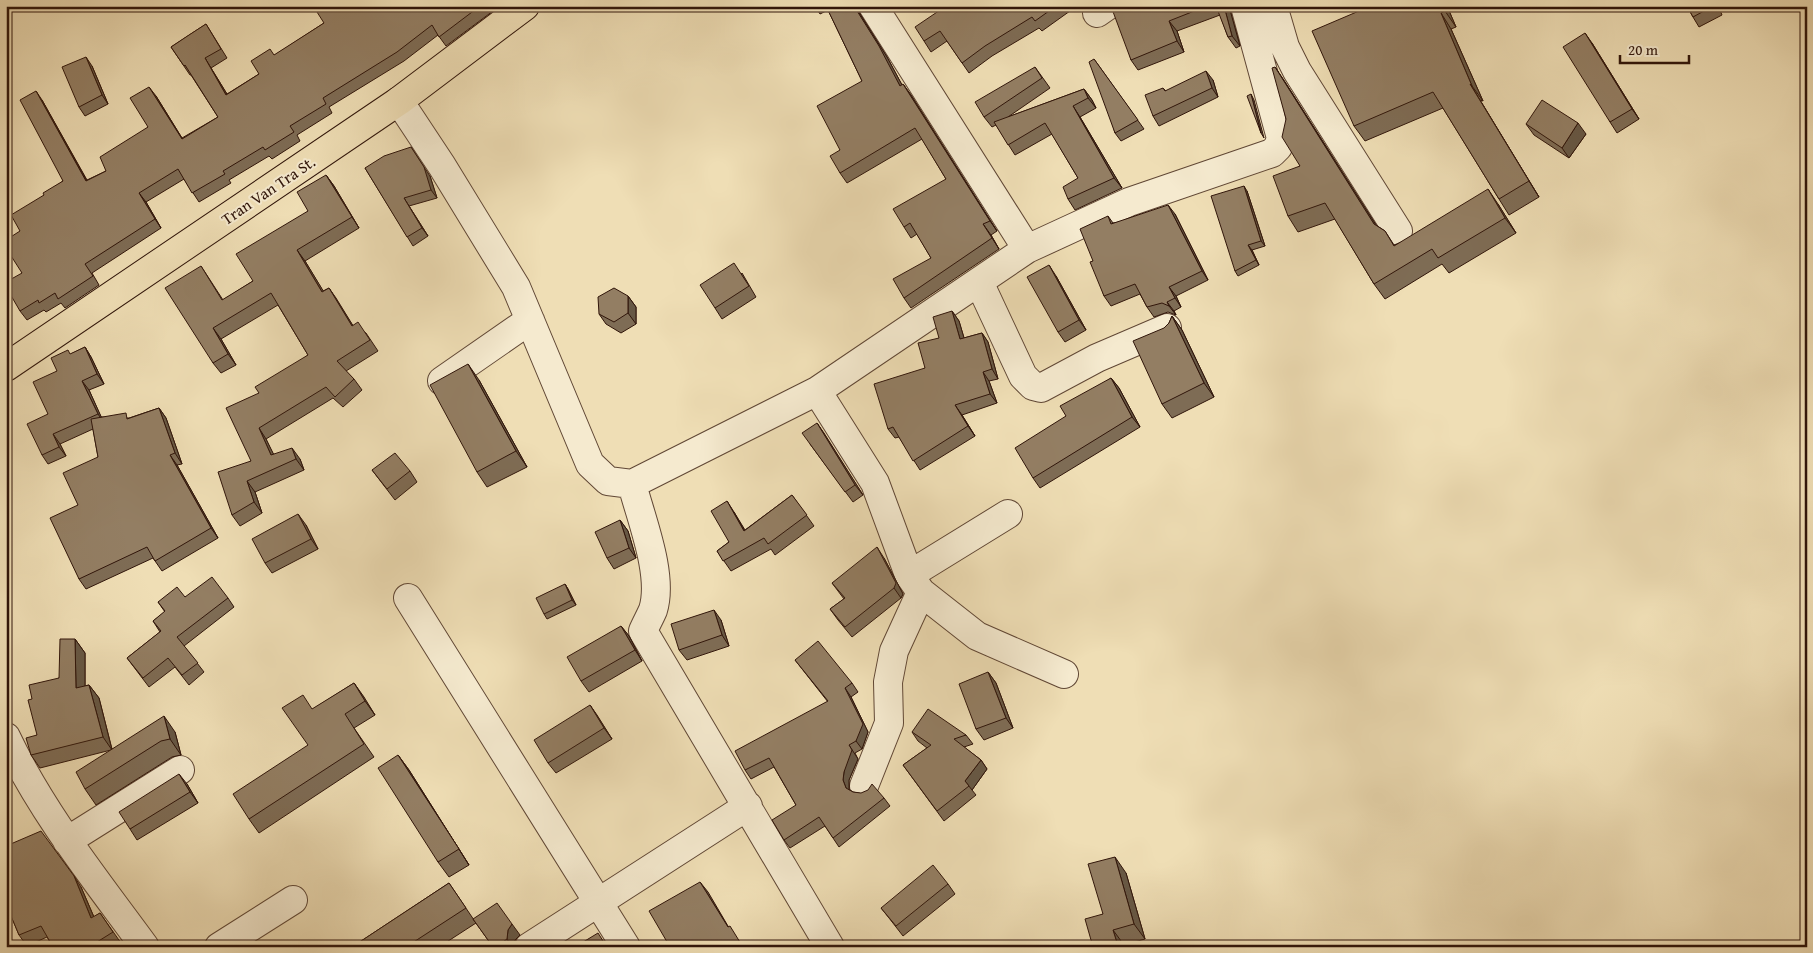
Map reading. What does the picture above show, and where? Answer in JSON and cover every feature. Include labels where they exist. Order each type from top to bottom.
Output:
[{"type":"main road","name":"Tran Van Tra St.","points":[[6,367],[400,101],[525,6]]},
{"type":"street","points":[[873,6],[1028,249]]},
{"type":"street","points":[[400,101],[516,287],[590,464],[608,481],[632,484],[817,391],[1028,249],[1129,202],[1272,153],[1278,147],[1281,138],[1245,6]]},
{"type":"street","points":[[1273,6],[1285,47],[1297,71],[1398,231]]},
{"type":"street","points":[[979,282],[1023,376],[1033,386],[1041,388],[1097,358],[1166,328]]},
{"type":"street","points":[[442,381],[530,320]]},
{"type":"street","points":[[817,391],[874,483],[915,584],[977,636],[1064,674]]},
{"type":"street","points":[[632,484],[653,565],[655,581],[653,609],[643,631],[830,947]]},
{"type":"street","points":[[864,786],[889,723],[888,682],[894,651],[915,584],[1008,514]]},
{"type":"street","points":[[408,598],[626,947]]},
{"type":"street","points":[[6,737],[67,841],[145,947]]},
{"type":"street","points":[[67,841],[180,770]]},
{"type":"street","points":[[529,947],[748,806]]},
{"type":"street","points":[[219,947],[293,900]]},
{"type":"building","points":[[326,6],[342,6],[343,8],[347,6],[480,6],[439,37],[432,25],[397,52],[323,98],[326,104],[290,126],[294,132],[265,150],[263,147],[223,171],[225,174],[192,193],[178,169],[139,193],[155,219],[85,264],[93,276],[58,299],[55,293],[39,303],[38,300],[20,311],[6,287],[6,282],[22,273],[6,248],[6,240],[20,231],[11,215],[63,181],[20,100],[36,91],[86,181],[106,171],[100,157],[148,127],[130,98],[149,87],[182,139],[218,117],[185,65],[171,47],[206,24],[221,49],[205,58],[226,95],[259,74],[251,61],[270,49],[274,55],[324,23],[317,12]]},
{"type":"building","points":[[826,6],[854,6],[879,46],[900,86],[903,84],[990,221],[983,224],[992,238],[904,298],[893,279],[931,258],[910,223],[904,227],[893,209],[946,179],[915,128],[840,173],[830,156],[840,150],[817,106],[862,81]]},
{"type":"building","points":[[946,6],[1056,6],[1035,21],[1032,17],[985,46],[962,63],[940,31],[924,41],[915,27]]},
{"type":"building","points":[[1118,6],[1132,6],[1133,10],[1143,6],[1207,6],[1169,21],[1177,41],[1131,60],[1112,9]]},
{"type":"building","points":[[1216,6],[1224,6],[1232,36],[1228,37]]},
{"type":"building","points":[[1365,6],[1443,6],[1445,11],[1441,13],[1472,86],[1470,84],[1529,181],[1499,199],[1433,92],[1354,126],[1312,31],[1366,8]]},
{"type":"building","points":[[1687,6],[1713,6],[1693,17]]},
{"type":"building","points":[[1585,33],[1632,109],[1610,122],[1563,47]]},
{"type":"building","points":[[86,57],[102,95],[79,107],[62,67]]},
{"type":"building","points":[[1094,59],[1138,120],[1115,133],[1089,62]]},
{"type":"building","points":[[1035,67],[1042,78],[984,117],[975,102]]},
{"type":"building","points":[[1275,67],[1374,224],[1385,231],[1394,246],[1488,189],[1505,218],[1438,258],[1432,249],[1374,284],[1325,203],[1288,216],[1273,176],[1300,166],[1282,137],[1286,119],[1272,68]]},
{"type":"building","points":[[1206,71],[1212,88],[1153,116],[1145,95],[1163,88],[1165,91]]},
{"type":"building","points":[[1084,89],[1088,98],[1073,106],[1114,178],[1068,199],[1063,187],[1078,178],[1045,123],[1008,145],[994,122]]},
{"type":"building","points":[[1251,94],[1261,133],[1247,96]]},
{"type":"building","points":[[1542,100],[1578,123],[1562,148],[1526,124]]},
{"type":"building","points":[[411,147],[424,167],[431,190],[404,198],[422,228],[407,237],[365,168],[384,156]]},
{"type":"building","points":[[326,175],[352,217],[297,250],[322,292],[329,288],[352,326],[358,322],[370,340],[337,361],[354,379],[335,397],[326,387],[259,428],[271,455],[292,448],[296,459],[247,481],[254,502],[232,515],[218,472],[251,461],[226,408],[259,393],[255,387],[308,355],[271,293],[213,328],[228,354],[213,363],[165,288],[201,266],[222,300],[253,281],[236,254],[308,211],[297,192]]},
{"type":"building","points":[[1244,186],[1261,241],[1248,245],[1256,260],[1235,271],[1211,196]]},
{"type":"building","points":[[1168,205],[1202,271],[1169,287],[1175,298],[1167,302],[1169,306],[1162,303],[1147,307],[1135,284],[1104,296],[1090,262],[1093,261],[1080,229],[1108,216],[1111,224]]},
{"type":"building","points":[[734,263],[749,286],[715,308],[700,285]]},
{"type":"building","points":[[1049,265],[1079,320],[1058,332],[1027,277]]},
{"type":"building","points":[[614,288],[628,296],[628,313],[614,322],[599,314],[598,297]]},
{"type":"building","points":[[952,311],[960,339],[982,333],[992,369],[983,372],[990,394],[955,405],[968,426],[913,461],[893,427],[888,429],[874,384],[925,368],[918,343],[939,338],[933,317]]},
{"type":"building","points":[[1172,316],[1204,383],[1162,404],[1133,341],[1164,328]]},
{"type":"building","points":[[85,347],[97,374],[82,381],[98,414],[53,434],[59,447],[42,455],[27,424],[48,414],[33,382],[57,371],[51,358],[68,350],[70,354]]},
{"type":"building","points":[[468,364],[516,451],[477,472],[430,385]]},
{"type":"building","points":[[1111,378],[1132,417],[1033,478],[1015,448],[1066,416],[1060,406]]},
{"type":"building","points":[[159,408],[175,453],[170,455],[211,528],[155,561],[147,547],[79,579],[50,518],[78,505],[63,473],[98,457],[91,419],[126,413],[127,419]]},
{"type":"building","points":[[817,423],[855,485],[845,492],[802,433]]},
{"type":"building","points":[[395,453],[410,471],[387,489],[372,470]]},
{"type":"building","points":[[792,495],[807,515],[768,544],[764,538],[723,561],[717,551],[729,542],[711,511],[727,501],[744,531]]},
{"type":"building","points":[[298,514],[311,539],[265,563],[252,539]]},
{"type":"building","points":[[620,520],[629,548],[607,558],[595,532]]},
{"type":"building","points":[[877,547],[896,583],[894,588],[845,627],[830,609],[845,598],[832,583]]},
{"type":"building","points":[[212,577],[228,598],[177,637],[198,663],[182,675],[168,658],[143,678],[127,658],[161,631],[153,621],[165,611],[158,602],[177,587],[185,597]]},
{"type":"building","points":[[565,584],[572,600],[544,614],[536,598]]},
{"type":"building","points":[[714,610],[722,635],[679,650],[671,624]]},
{"type":"building","points":[[621,626],[635,650],[581,681],[567,657]]},
{"type":"building","points":[[60,639],[75,639],[76,688],[89,685],[103,737],[31,755],[26,738],[37,735],[28,700],[32,699],[29,685],[59,678]]},
{"type":"building","points":[[818,641],[852,683],[845,688],[863,724],[856,741],[849,745],[852,750],[843,780],[846,788],[853,792],[861,793],[868,790],[872,784],[884,798],[833,838],[819,817],[784,840],[772,820],[796,805],[769,758],[745,770],[735,751],[828,701],[795,660]]},
{"type":"building","points":[[988,672],[1006,718],[976,729],[959,684]]},
{"type":"building","points":[[354,683],[365,701],[345,714],[364,744],[249,819],[233,794],[308,745],[282,708],[303,695],[312,709]]},
{"type":"building","points":[[590,705],[604,728],[548,763],[534,740]]},
{"type":"building","points":[[928,709],[966,735],[954,739],[981,760],[965,781],[969,786],[937,811],[903,765],[931,745],[912,732]]},
{"type":"building","points":[[164,716],[170,739],[161,741],[85,789],[76,772]]},
{"type":"building","points":[[398,755],[459,849],[438,862],[378,768]]},
{"type":"building","points":[[179,774],[190,792],[130,829],[119,812]]},
{"type":"building","points":[[41,831],[74,876],[91,918],[100,913],[113,932],[89,947],[53,947],[41,926],[19,935],[6,904],[6,870],[8,869],[6,865],[6,846]]},
{"type":"building","points":[[1115,857],[1134,924],[1113,930],[1118,946],[1093,947],[1085,919],[1103,914],[1088,864]]},
{"type":"building","points":[[933,865],[948,884],[896,926],[881,908]]},
{"type":"building","points":[[700,882],[743,947],[670,947],[649,911]]},
{"type":"building","points":[[449,883],[466,908],[406,947],[352,947]]},
{"type":"building","points":[[497,903],[512,924],[508,930],[507,939],[493,947],[473,919]]},
{"type":"building","points":[[598,933],[607,947],[575,947]]}]
